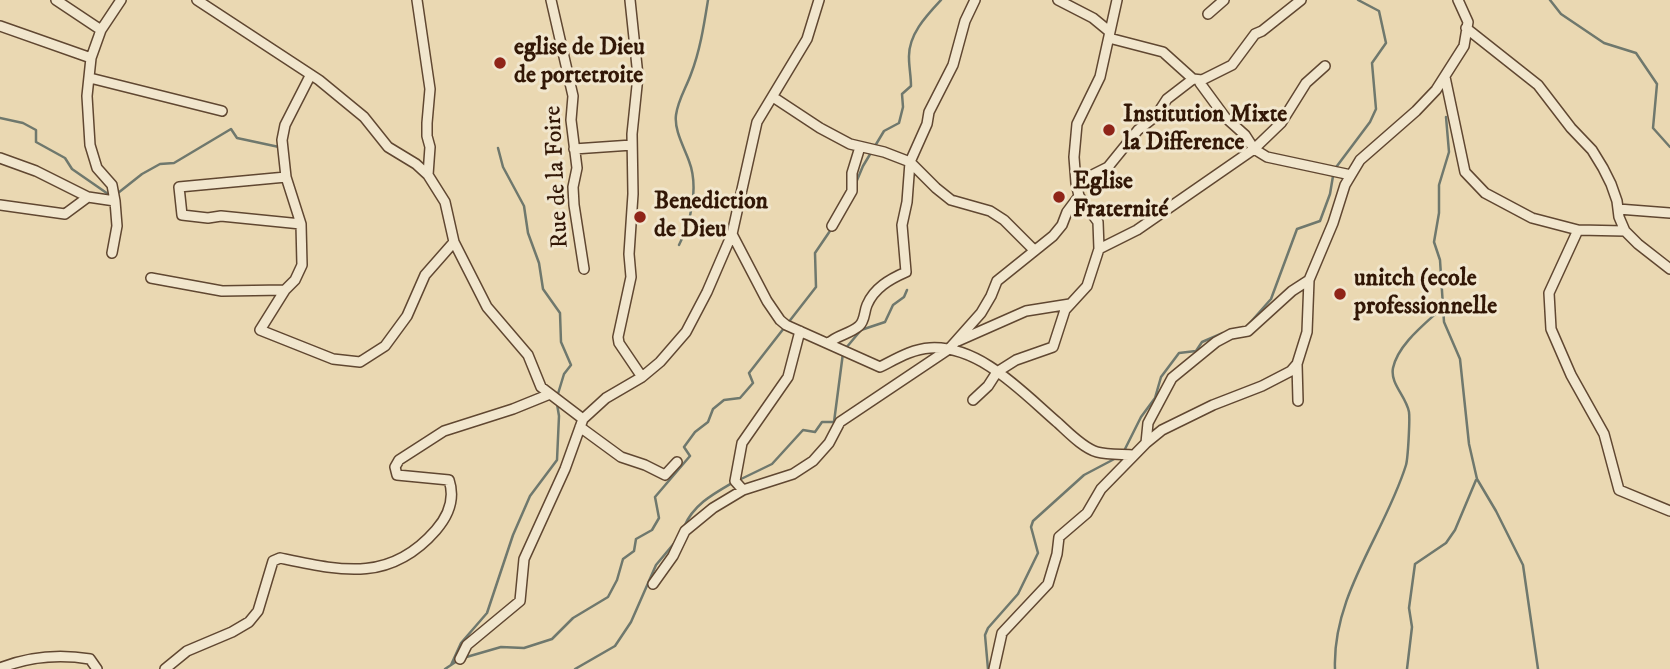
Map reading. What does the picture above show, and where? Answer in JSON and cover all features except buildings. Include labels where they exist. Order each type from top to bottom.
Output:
[{"type":"street","points":[[56,0],[101,30]]},
{"type":"street","points":[[112,253],[117,226],[115,201],[112,185],[97,168],[90,145],[87,96],[91,58],[101,30],[121,0]]},
{"type":"street","points":[[197,0],[319,80],[364,117],[388,147],[416,164],[428,175],[444,202],[454,242],[486,307],[528,355],[541,387],[621,457],[645,464],[665,475],[677,462]]},
{"type":"street","points":[[417,0],[430,89],[427,123],[430,147],[428,175]]},
{"type":"street","name":"Rue de la Foire","points":[[551,0],[573,96],[571,120],[577,168],[573,187],[574,205],[584,269]]},
{"type":"street","points":[[630,0],[638,76],[632,145],[633,194],[629,254],[631,277],[618,337],[619,343],[642,377]]},
{"type":"street","points":[[460,659],[467,645],[520,601],[524,559],[565,469],[581,423],[606,398],[642,377],[660,362],[686,331],[707,292],[732,234],[757,122],[807,39],[819,0]]},
{"type":"street","points":[[829,343],[857,328],[862,322],[870,298],[881,286],[906,272],[902,225],[910,162],[927,124],[929,112],[953,65],[965,21],[975,0]]},
{"type":"street","points":[[1058,0],[1093,18],[1109,35],[1163,52],[1197,79],[1254,149],[1267,157],[1352,175]]},
{"type":"street","points":[[973,400],[988,386],[997,372],[1016,360],[1053,347],[1065,310],[1087,286],[1099,249],[1098,222],[1079,196],[1076,183],[1074,157],[1077,124],[1095,89],[1117,0]]},
{"type":"street","points":[[1208,14],[1224,0]]},
{"type":"street","points":[[1076,183],[1108,167],[1132,136],[1156,116],[1167,99],[1197,79],[1232,65],[1255,34],[1301,0]]},
{"type":"street","points":[[1298,401],[1297,364],[1307,331],[1309,280],[1333,223],[1345,185],[1360,160],[1436,90],[1464,46],[1468,22],[1458,0]]},
{"type":"street","points":[[0,26],[91,58]]},
{"type":"street","points":[[1466,28],[1538,85],[1562,118],[1592,150],[1612,184],[1625,231],[1670,269]]},
{"type":"street","points":[[1099,249],[1137,230],[1254,149],[1281,123],[1306,83],[1325,66]]},
{"type":"street","points":[[310,76],[285,125],[282,140],[286,177],[301,224],[302,265],[295,280],[285,290],[260,330],[333,359],[360,362],[385,346],[407,316],[425,275],[454,242]]},
{"type":"street","points":[[1445,77],[1465,172],[1485,193],[1532,218],[1578,230],[1625,231]]},
{"type":"street","points":[[90,78],[222,111]]},
{"type":"street","points":[[773,97],[821,128],[860,147],[884,152],[910,162],[951,200],[990,211],[1004,220],[1034,250]]},
{"type":"street","points":[[573,149],[632,145]]},
{"type":"street","points":[[832,226],[852,191],[852,173],[860,147]]},
{"type":"street","points":[[0,158],[36,171],[67,189],[88,197],[115,201]]},
{"type":"street","points":[[286,177],[179,187],[182,215],[301,224]]},
{"type":"street","points":[[952,346],[981,313],[996,281],[1053,236],[1079,196]]},
{"type":"street","points":[[0,205],[65,214],[88,197]]},
{"type":"street","points":[[1618,209],[1670,213]]},
{"type":"street","points":[[1578,230],[1549,293],[1552,329],[1571,374],[1604,434],[1619,490],[1670,511]]},
{"type":"street","points":[[732,234],[767,301],[786,326],[880,367],[902,355],[929,348],[952,346],[983,362],[1018,386],[1095,452],[1134,455]]},
{"type":"street","points":[[151,278],[222,291],[285,290]]},
{"type":"street","points":[[1146,443],[1148,423],[1172,378],[1216,342],[1231,334],[1248,331],[1292,291],[1309,280]]},
{"type":"street","points":[[653,584],[673,556],[685,531],[713,508],[743,489],[793,474],[803,468],[829,443],[840,422],[952,346],[1026,311],[1072,304]]},
{"type":"street","points":[[743,489],[735,481],[742,443],[788,377],[800,331]]},
{"type":"street","points":[[994,669],[1002,633],[1048,584],[1059,537],[1087,513],[1101,489],[1134,455],[1162,430],[1291,372],[1297,364]]},
{"type":"street","points":[[165,669],[187,651],[249,622],[258,611],[273,561],[280,558],[335,569],[361,569],[384,567],[411,555],[439,527],[450,507],[453,493],[449,480],[397,475],[394,467],[399,460],[444,431],[550,394]]},
{"type":"street","points":[[0,668],[12,663],[66,655],[90,659],[97,669]]},
{"type":"waterway","points":[[679,245],[690,215],[693,182],[692,171],[678,132],[676,115],[697,56],[708,0]]},
{"type":"waterway","points":[[855,185],[884,131],[899,123],[903,107],[902,94],[911,86],[911,41],[924,19],[941,0]]},
{"type":"waterway","points":[[1249,324],[1271,299],[1297,229],[1320,221],[1330,194],[1334,170],[1370,122],[1376,109],[1372,63],[1386,43],[1379,11],[1358,0]]},
{"type":"waterway","points":[[1550,0],[1561,14],[1604,43],[1636,53],[1657,84],[1653,128],[1670,147]]},
{"type":"waterway","points":[[1446,117],[1449,152],[1439,185],[1439,213],[1434,242],[1440,260],[1444,322],[1460,359],[1469,444],[1477,479],[1523,565],[1538,669]]},
{"type":"waterway","points":[[0,118],[23,123],[36,130],[36,142],[65,158],[72,169],[111,196]]},
{"type":"waterway","points":[[118,193],[142,174],[160,164],[174,163],[231,129],[237,138],[279,147]]},
{"type":"waterway","points":[[498,148],[503,167],[524,206],[528,233],[539,263],[543,289],[560,313],[561,342],[571,365],[564,374],[557,397]]},
{"type":"waterway","points":[[463,658],[501,647],[524,648],[552,639],[573,618],[608,597],[617,580],[623,559],[634,551],[636,539],[652,530],[659,518],[655,497],[690,456],[684,447],[695,432],[708,422],[713,409],[724,400],[740,398],[753,383],[749,373],[816,287],[815,253],[832,228]]},
{"type":"waterway","points":[[846,348],[861,330],[885,322],[893,305],[904,297],[907,290]]},
{"type":"waterway","points":[[1335,669],[1336,642],[1342,615],[1406,465],[1409,412],[1396,385],[1393,368],[1407,342],[1443,307]]},
{"type":"waterway","points":[[1124,451],[1141,417],[1155,398],[1161,377],[1179,353],[1196,351],[1202,342],[1223,333]]},
{"type":"waterway","points":[[739,480],[772,464],[803,430],[815,432],[822,422],[834,422],[843,353]]},
{"type":"waterway","points":[[451,665],[461,643],[487,613],[513,535],[530,496],[557,460],[557,404]]},
{"type":"waterway","points":[[988,669],[985,635],[988,628],[1018,594],[1038,553],[1031,527],[1033,521],[1084,475],[1120,456]]},
{"type":"waterway","points":[[1407,669],[1412,627],[1409,608],[1415,564],[1446,543],[1455,530],[1476,480]]},
{"type":"waterway","points":[[684,527],[698,506],[732,483]]},
{"type":"waterway","points":[[575,669],[615,646],[631,622],[656,565],[676,541]]},
{"type":"waterway","points":[[445,669],[457,661]]},
{"type":"place","name":"eglise de Dieu de portetroite","points":[[500,63]]},
{"type":"place","name":"Institution Mixte la Difference","points":[[1109,130]]},
{"type":"place","name":"Eglise Fraternité","points":[[1059,197]]},
{"type":"place","name":"Benediction de Dieu","points":[[640,217]]},
{"type":"place","name":"unitch (ecole professionnelle","points":[[1340,294]]}]
